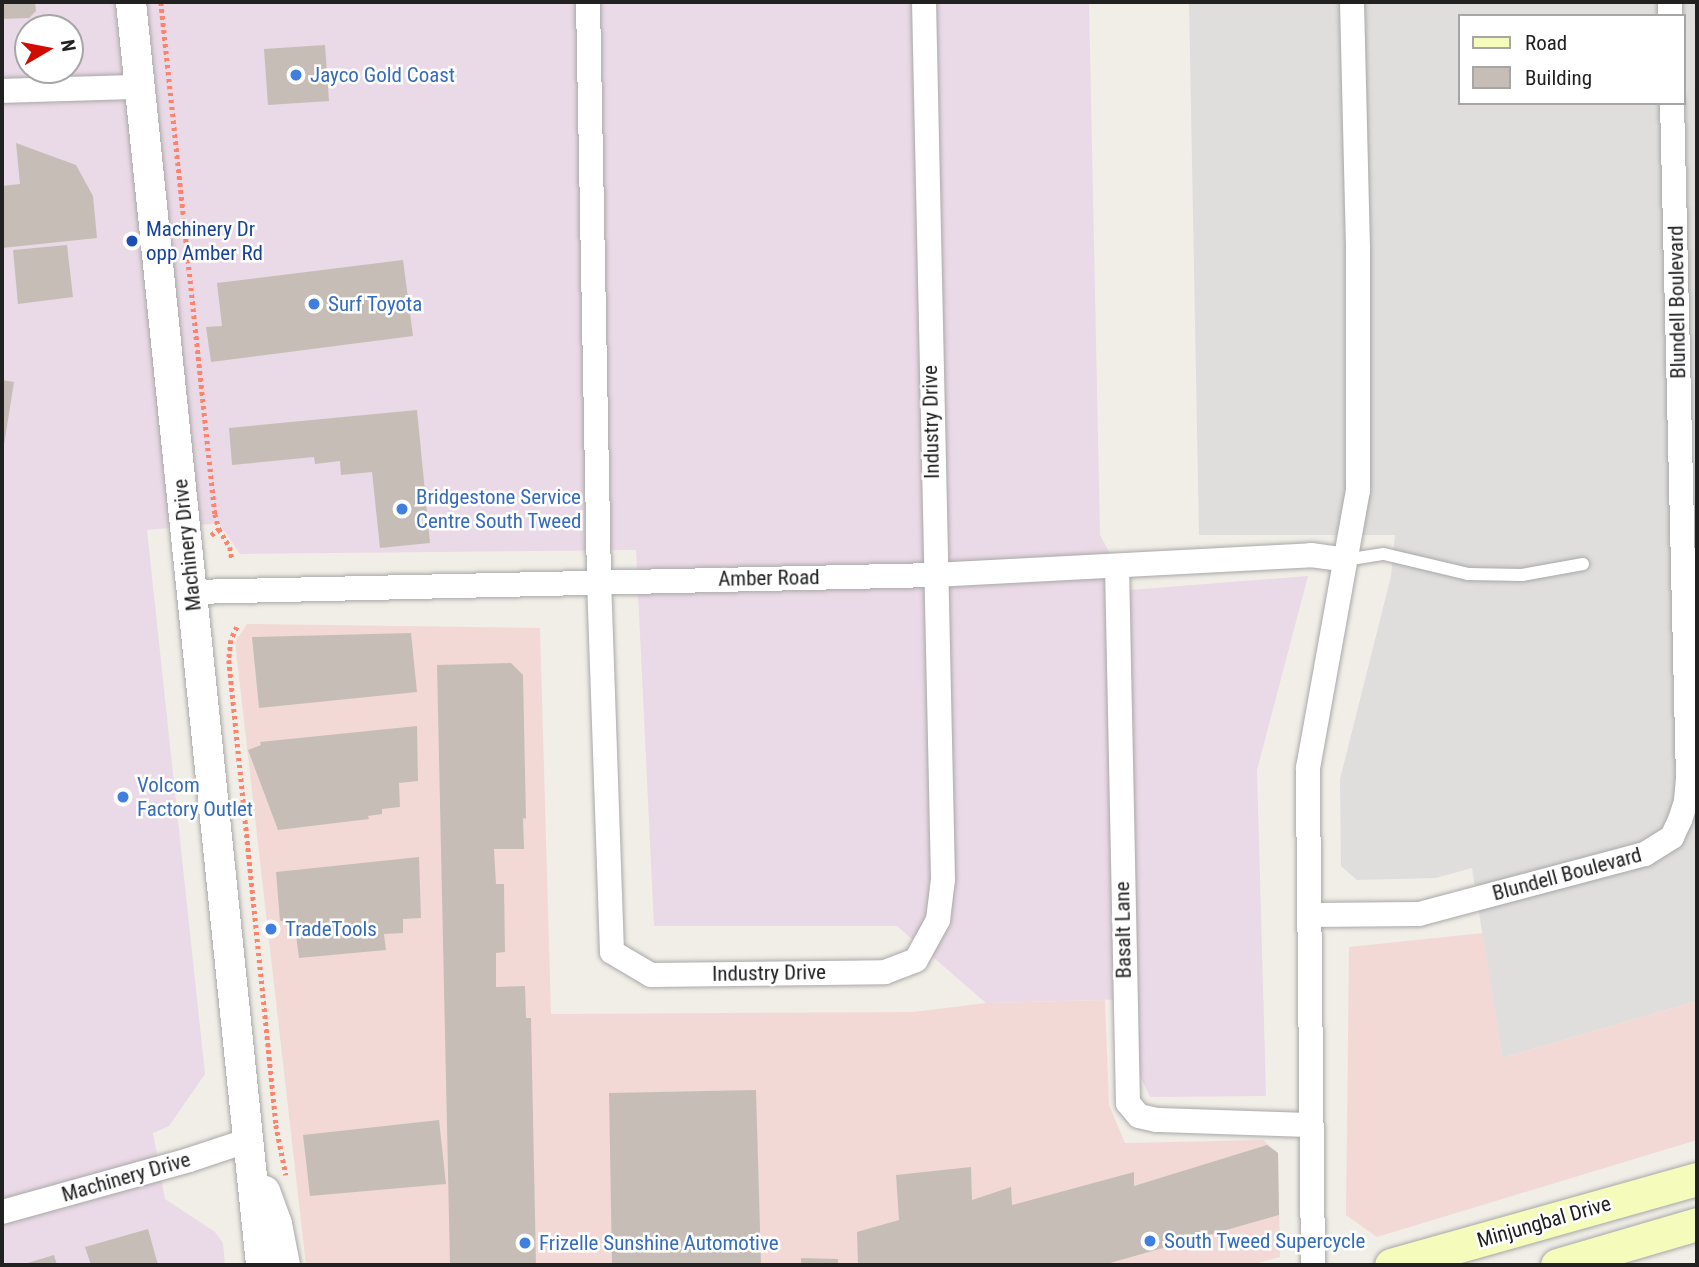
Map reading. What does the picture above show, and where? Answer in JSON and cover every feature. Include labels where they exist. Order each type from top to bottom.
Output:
[{"type":"main road","name":"Minjungbal Drive","points":[[1391,1265],[1697,1179]]},
{"type":"main road","points":[[1557,1265],[1697,1224]]},
{"type":"street","name":"Machinery Drive","points":[[131,2],[261,1265]]},
{"type":"street","name":"Industry Drive","points":[[588,2],[599,580],[612,952],[651,975],[885,972],[916,960],[939,920],[943,879],[934,575],[924,2]]},
{"type":"street","points":[[1313,1265],[1308,768],[1358,491],[1358,248],[1352,2]]},
{"type":"street","points":[[2,90],[139,87]]},
{"type":"street","name":"Blundell Boulevard","points":[[1310,915],[1419,914],[1645,854],[1672,837],[1680,820],[1686,801],[1688,780],[1672,105]]},
{"type":"street","name":"Amber Road","points":[[192,592],[599,580],[934,575],[1311,555],[1345,560]]},
{"type":"street","name":"Basalt Lane","points":[[1117,566],[1128,1103],[1139,1116],[1157,1120],[1311,1125]]},
{"type":"street","name":"Machinery Drive","points":[[2,1212],[189,1160],[250,1151]]},
{"type":"street","name":"Machinery Drive","points":[[250,1151],[277,1224],[285,1265]]},
{"type":"lane","points":[[1345,560],[1384,554],[1468,574],[1522,575],[1583,564]]},
{"type":"path","points":[[161,2],[215,514],[219,529],[230,547],[232,560]]},
{"type":"path","points":[[211,536],[219,529]]},
{"type":"path","points":[[237,626],[231,640],[229,660],[276,1125],[288,1187]]},
{"type":"shaded area","points":[[2,2],[1089,2],[1100,535],[1130,590],[1308,576],[1257,770],[1266,1096],[1150,1097],[1139,1074],[1134,999],[986,1003],[897,926],[654,926],[636,550],[240,554],[219,523],[147,530],[205,1074],[169,1126],[153,1133],[165,1199],[215,1232],[223,1243],[225,1265],[2,1265]]},
{"type":"shaded area","points":[[1189,2],[1697,2],[1697,1001],[1502,1058],[1472,868],[1436,878],[1357,880],[1341,866],[1340,779],[1391,576],[1395,535],[1199,535]]},
{"type":"shaded area","points":[[247,624],[540,628],[551,1014],[913,1012],[986,1003],[1105,1000],[1109,1105],[1125,1143],[1263,1140],[1278,1153],[1280,1257],[1251,1265],[306,1265],[235,642]]},
{"type":"shaded area","points":[[1483,933],[1502,1058],[1697,1001],[1697,1140],[1377,1237],[1346,1215],[1349,947]]},
{"type":"building","points":[[2,2],[35,2],[36,11],[33,14],[14,14],[14,19],[2,19]]},
{"type":"building","name":"Jayco Gold Coast","points":[[325,45],[329,101],[268,105],[264,49]]},
{"type":"building","points":[[16,143],[76,165],[93,196],[97,238],[2,248],[2,186],[20,184]]},
{"type":"building","points":[[67,245],[73,297],[18,304],[13,250]]},
{"type":"building","name":"Surf Toyota","points":[[403,260],[413,336],[211,362],[206,327],[222,326],[217,283]]},
{"type":"building","points":[[2,380],[14,382],[3,451],[2,451]]},
{"type":"building","name":"Bridgestone Service Centre South Tweed","points":[[417,410],[430,543],[380,548],[372,472],[341,475],[340,461],[315,464],[314,457],[232,465],[229,428]]},
{"type":"building","points":[[411,633],[417,692],[259,708],[252,637]]},
{"type":"building","points":[[511,663],[523,675],[526,819],[523,818],[524,849],[494,849],[496,884],[504,884],[505,952],[496,953],[496,987],[525,986],[526,1018],[531,1018],[536,1265],[450,1265],[437,665]]},
{"type":"building","points":[[417,726],[418,781],[399,783],[400,807],[382,809],[382,814],[368,816],[369,819],[278,830],[248,750],[261,745],[260,742]]},
{"type":"building","points":[[419,857],[421,918],[403,919],[403,933],[384,934],[386,950],[299,958],[294,920],[280,921],[276,872]]},
{"type":"building","points":[[756,1090],[761,1265],[612,1265],[609,1093]]},
{"type":"building","points":[[439,1120],[446,1184],[310,1196],[303,1135]]},
{"type":"building","points":[[1267,1145],[1278,1153],[1279,1215],[1103,1265],[858,1265],[857,1232],[899,1220],[896,1175],[971,1167],[972,1200],[1011,1187],[1012,1205],[1134,1172],[1134,1186]]},
{"type":"building","points":[[148,1229],[158,1265],[91,1265],[85,1247]]},
{"type":"building","points":[[54,1255],[57,1265],[21,1265]]},
{"type":"building","points":[[801,1258],[838,1259],[838,1265],[801,1265]]},
{"type":"place","name":"Jayco Gold Coast","points":[[296,75]]},
{"type":"place","name":"Machinery Dr opp Amber Rd","points":[[132,241]]},
{"type":"place","name":"Surf Toyota","points":[[314,304]]},
{"type":"place","name":"Bridgestone Service Centre South Tweed","points":[[402,509]]},
{"type":"place","name":"Volcom Factory Outlet","points":[[123,797]]},
{"type":"place","name":"TradeTools","points":[[271,929]]},
{"type":"place","name":"South Tweed Supercycle","points":[[1150,1241]]},
{"type":"place","name":"Frizelle Sunshine Automotive","points":[[525,1243]]}]
